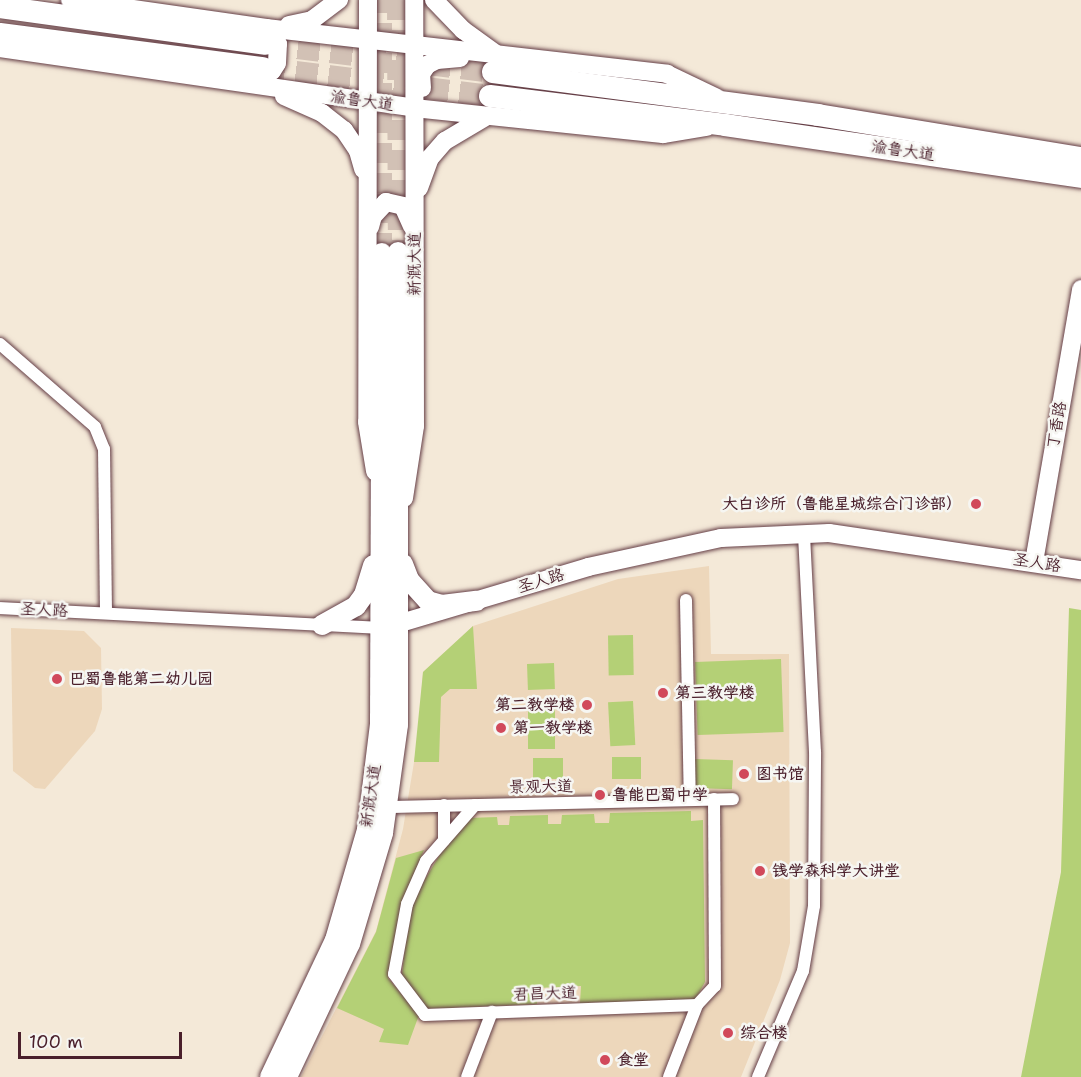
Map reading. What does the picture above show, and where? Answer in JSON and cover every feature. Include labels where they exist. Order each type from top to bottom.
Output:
[{"type":"highway","name":"渝鲁大道","points":[[0,7],[266,36]]},
{"type":"highway","points":[[0,33],[263,68]]},
{"type":"highway","name":"渝鲁大道","points":[[495,63],[726,114],[1081,177]]},
{"type":"highway","name":"渝鲁大道","points":[[489,106],[726,114],[1081,158]]},
{"type":"main road","name":"新溉大道","points":[[270,1077],[335,940],[367,830],[380,724],[380,495],[390,253],[400,527],[398,725],[383,833],[350,944],[287,1077]]},
{"type":"main road","points":[[322,625],[343,616],[361,601],[380,540]]},
{"type":"main road","points":[[400,557],[409,580],[428,601],[442,605],[477,601]]},
{"type":"street","name":"渝鲁大道","points":[[70,0],[266,36],[368,39],[414,44],[495,63]]},
{"type":"street","points":[[266,36],[312,20],[339,0]]},
{"type":"street","name":"新溉大道","points":[[368,0],[367,422],[380,495]]},
{"type":"street","name":"新溉大道","points":[[400,527],[416,426],[414,0]]},
{"type":"street","points":[[434,0],[495,63]]},
{"type":"street","points":[[246,83],[265,76],[277,63],[278,44],[266,36]]},
{"type":"street","name":"渝鲁大道","points":[[0,48],[414,108],[455,112],[489,106]]},
{"type":"street","points":[[455,112],[424,93],[421,74],[427,65],[437,60],[495,63]]},
{"type":"street","points":[[246,83],[310,107],[344,130],[358,150],[367,192]]},
{"type":"street","points":[[414,208],[430,158],[445,141],[489,106]]},
{"type":"street","points":[[367,238],[373,216],[386,202],[403,206],[415,236]]},
{"type":"street","name":"丁香路","points":[[1034,562],[1081,289]]},
{"type":"street","points":[[0,344],[95,427],[104,448],[106,613]]},
{"type":"street","points":[[758,1077],[803,971],[814,906],[815,752],[804,533]]},
{"type":"street","name":"圣人路","points":[[0,608],[380,628],[400,625],[588,567],[721,538],[804,533],[829,534],[1081,570]]},
{"type":"street","points":[[686,600],[690,800]]},
{"type":"street","points":[[669,1077],[697,1005],[715,986],[714,799]]},
{"type":"street","name":"景观大道","points":[[387,807],[733,799]]},
{"type":"street","points":[[444,805],[444,840]]},
{"type":"street","name":"君昌大道","points":[[475,805],[426,861],[407,904],[394,974],[425,1015],[697,1005]]},
{"type":"street","points":[[466,1077],[492,1012]]},
{"type":"shaded area","name":"鲁能巴蜀中学","points":[[709,566],[711,654],[789,654],[790,943],[780,980],[741,1077],[301,1077],[376,931],[403,829],[418,738],[423,672],[473,626],[618,579]]},
{"type":"shaded area","name":"巴蜀鲁能第二幼儿园","points":[[11,628],[84,631],[101,648],[102,709],[95,731],[45,789],[35,788],[13,771]]},
{"type":"green space","points":[[1069,608],[1081,610],[1081,1077],[1021,1077],[1061,872]]},
{"type":"green space","points":[[473,626],[477,689],[450,689],[441,697],[439,762],[414,762],[423,672]]},
{"type":"green space","points":[[608,635],[633,635],[634,675],[609,675]]},
{"type":"green space","points":[[781,659],[784,732],[698,735],[695,662]]},
{"type":"green space","points":[[554,663],[555,689],[528,690],[527,664]]},
{"type":"green space","points":[[528,701],[555,701],[555,749],[528,749]]},
{"type":"green space","points":[[633,701],[635,745],[610,746],[608,702]]},
{"type":"green space","points":[[612,757],[641,757],[641,779],[612,779]]},
{"type":"green space","points":[[533,758],[563,758],[563,779],[533,779]]},
{"type":"green space","points":[[695,759],[733,760],[732,789],[694,788]]},
{"type":"green space","points":[[691,811],[691,821],[703,820],[705,982],[695,1000],[580,1003],[581,986],[538,988],[537,1004],[427,1009],[402,975],[409,906],[439,856],[468,818],[497,817],[498,825],[509,825],[510,816],[548,815],[548,824],[561,824],[562,815],[594,814],[595,823],[609,823],[610,813]]},
{"type":"green space","points":[[424,850],[402,904],[388,978],[419,1015],[408,1045],[379,1042],[384,1029],[337,1008],[376,932],[396,858]]},
{"type":"tunnel","points":[[382,0],[382,253]]},
{"type":"tunnel","points":[[397,0],[398,252]]},
{"type":"tunnel","points":[[265,44],[493,72]]},
{"type":"tunnel","points":[[263,68],[490,96]]},
{"type":"place","name":"大白诊所（鲁能星城综合门诊部）","points":[[976,504]]},
{"type":"place","name":"巴蜀鲁能第二幼儿园","points":[[57,679]]},
{"type":"place","name":"第三教学楼","points":[[663,693]]},
{"type":"place","name":"第二教学楼","points":[[587,705]]},
{"type":"place","name":"第一教学楼","points":[[501,728]]},
{"type":"place","name":"图书馆","points":[[744,774]]},
{"type":"place","name":"鲁能巴蜀中学","points":[[600,795]]},
{"type":"place","name":"钱学森科学大讲堂","points":[[760,871]]},
{"type":"place","name":"综合楼","points":[[728,1033]]},
{"type":"place","name":"食堂","points":[[605,1060]]}]
